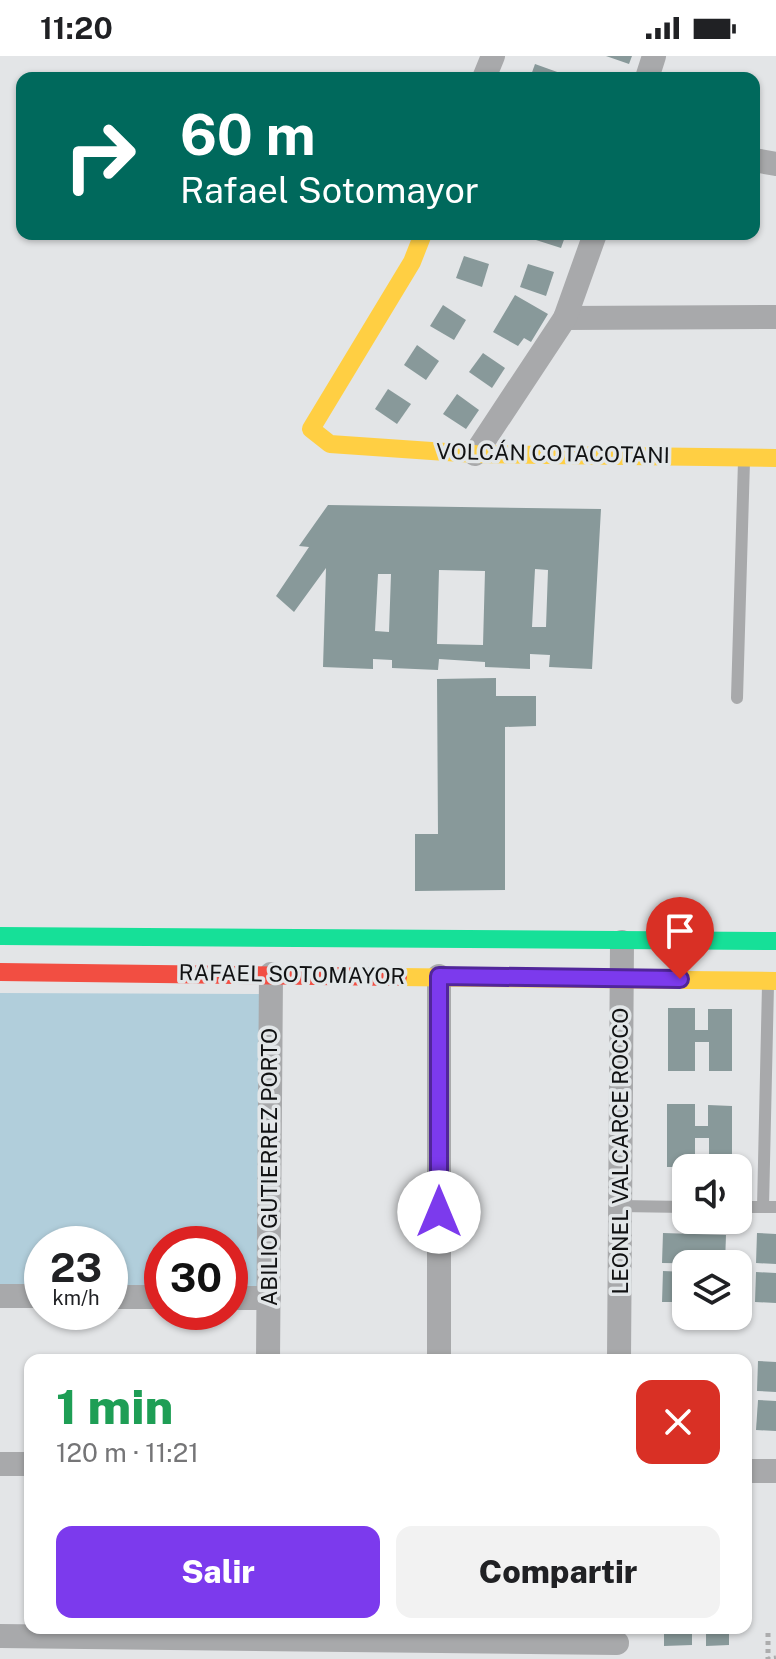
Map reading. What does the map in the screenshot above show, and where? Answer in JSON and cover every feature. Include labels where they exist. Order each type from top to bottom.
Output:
[{"type":"main road","name":"VOLCÁN COTACOTANI","points":[[421,240],[412,262],[311,429],[330,444],[475,454],[776,458]]},
{"type":"main road","name":"RAFAEL SOTOMAYOR","points":[[0,936],[776,941]]},
{"type":"main road","name":"RAFAEL SOTOMAYOR","points":[[0,972],[772,982]]},
{"type":"street","points":[[475,454],[565,318],[593,240]]},
{"type":"street","points":[[565,318],[776,317]]},
{"type":"street","name":"LEONEL VALCARCE ROCCO","points":[[619,1354],[622,942]]},
{"type":"street","name":"ABILIO GUTIERREZ PORTO","points":[[268,1354],[271,974]]},
{"type":"street","points":[[439,976],[439,1354]]},
{"type":"street","points":[[0,1296],[24,1296]]},
{"type":"street","points":[[248,1298],[269,1298]]},
{"type":"street","points":[[0,1464],[24,1464]]},
{"type":"street","points":[[752,1471],[776,1471]]},
{"type":"street","points":[[0,1636],[267,1642],[617,1643]]},
{"type":"lane","points":[[737,698],[744,457]]},
{"type":"lane","points":[[770,1207],[772,982]]},
{"type":"lane","points":[[620,1206],[672,1207]]},
{"type":"path","points":[[768,1633],[768,1659],[776,1658]]},
{"type":"shaded area","points":[[0,993],[261,994],[257,1287],[248,1287],[248,1226],[144,1226],[144,1287],[128,1286],[128,1226],[24,1226],[24,1286],[0,1285]]},
{"type":"building","points":[[606,56],[632,56],[629,64]]},
{"type":"building","points":[[535,64],[557,72],[532,72]]},
{"type":"building","points":[[536,240],[564,240],[561,248]]},
{"type":"building","points":[[464,256],[489,264],[482,287],[456,278]]},
{"type":"building","points":[[528,264],[554,272],[546,296],[520,287]]},
{"type":"building","points":[[515,295],[548,314],[531,342],[524,338],[518,346],[493,332]]},
{"type":"building","points":[[443,305],[466,320],[454,340],[430,326]]},
{"type":"building","points":[[417,345],[439,361],[426,380],[404,365]]},
{"type":"building","points":[[483,353],[505,368],[492,388],[469,372]]},
{"type":"building","points":[[388,389],[411,404],[397,424],[375,409]]},
{"type":"building","points":[[457,394],[479,410],[466,429],[443,414]]},
{"type":"building","points":[[328,505],[601,509],[592,669],[549,667],[550,655],[530,654],[530,669],[485,667],[485,662],[439,659],[438,670],[392,668],[392,660],[373,659],[373,669],[323,667],[326,568],[294,612],[276,596],[309,547],[299,546]],"holes":[[[535,569],[548,570],[546,627],[532,627]],[[439,570],[485,571],[483,645],[437,644]],[[378,574],[391,574],[389,632],[375,631]]]},
{"type":"building","points":[[496,678],[496,696],[536,696],[536,726],[505,727],[505,890],[415,891],[415,834],[438,834],[437,679]]},
{"type":"building","points":[[668,1008],[695,1008],[695,1030],[708,1030],[708,1009],[732,1009],[732,1071],[709,1071],[709,1042],[695,1042],[695,1071],[668,1071]]},
{"type":"building","points":[[667,1104],[695,1104],[695,1126],[708,1126],[708,1105],[732,1106],[732,1154],[709,1154],[709,1138],[695,1138],[695,1154],[672,1154],[672,1167],[667,1167]]},
{"type":"building","points":[[663,1233],[726,1235],[725,1250],[672,1250],[672,1263],[662,1263]]},
{"type":"building","points":[[757,1233],[776,1234],[776,1264],[756,1263]]},
{"type":"building","points":[[663,1271],[672,1271],[672,1302],[662,1302]]},
{"type":"building","points":[[756,1272],[776,1273],[776,1303],[755,1302]]},
{"type":"building","points":[[758,1361],[776,1362],[776,1392],[757,1391]]},
{"type":"building","points":[[758,1400],[776,1401],[776,1431],[756,1430]]},
{"type":"building","points":[[664,1634],[692,1634],[692,1645],[664,1646]]},
{"type":"building","points":[[706,1634],[729,1634],[729,1645],[706,1646]]},
{"type":"traffic: fast","points":[[0,936],[776,941]]},
{"type":"traffic: slow","points":[[421,240],[412,262],[311,429],[330,444],[475,454],[776,458]]},
{"type":"traffic: slow","points":[[398,977],[776,981]]},
{"type":"traffic: jam","points":[[0,972],[398,977]]},
{"type":"route","points":[[439,1212],[439,976],[680,979]]}]
